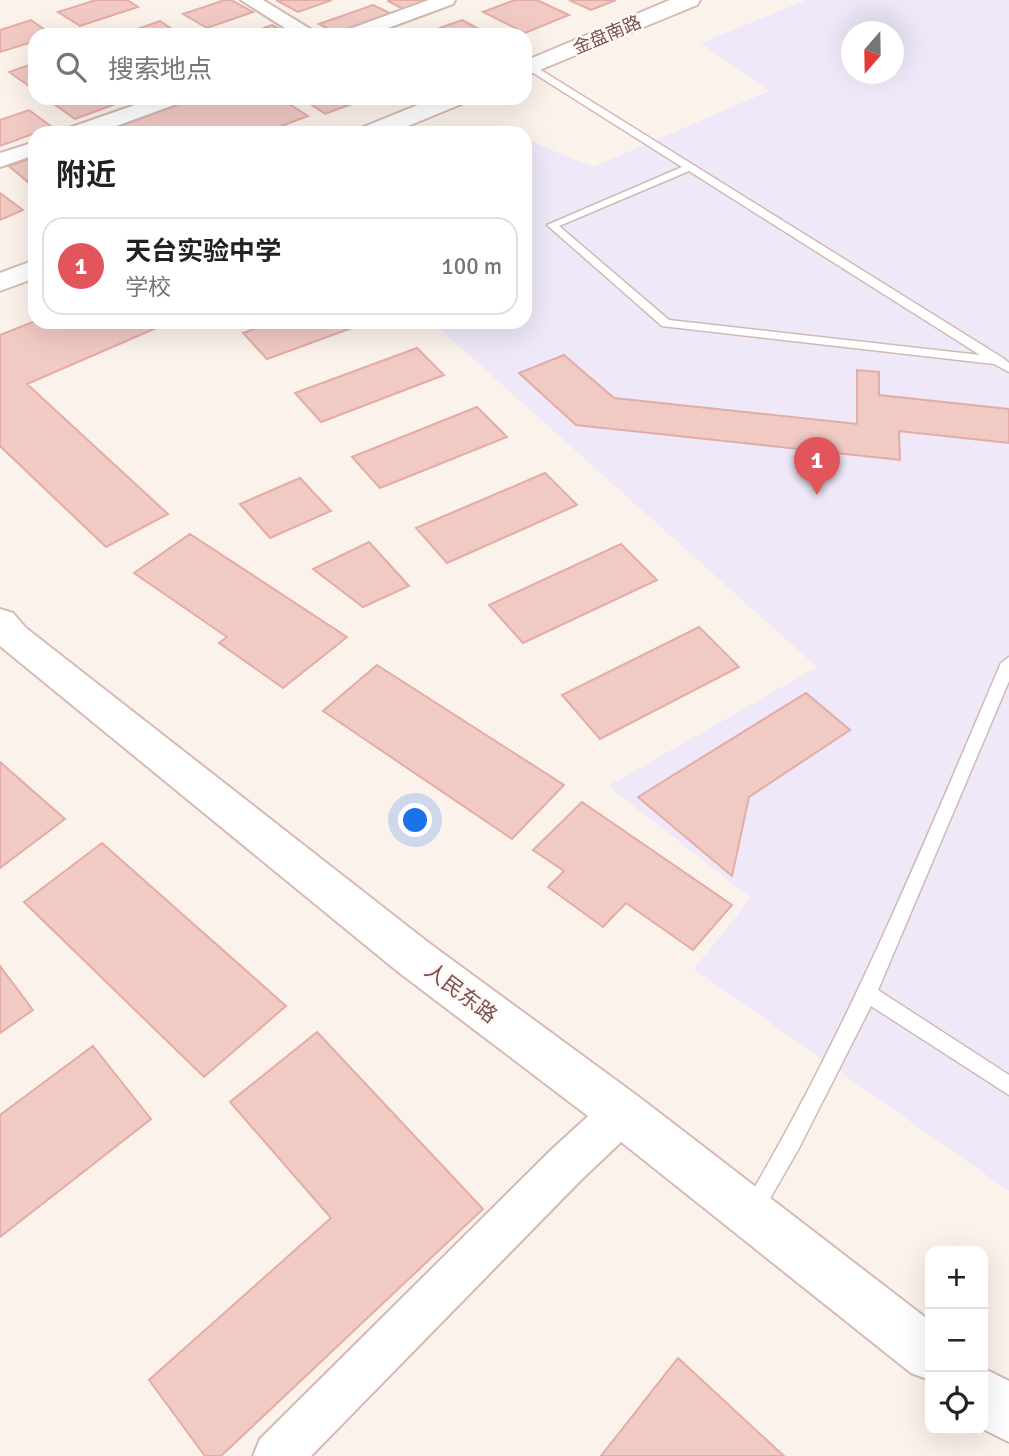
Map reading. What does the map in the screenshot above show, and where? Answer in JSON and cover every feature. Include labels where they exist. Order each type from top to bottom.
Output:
[{"type":"main road","name":"金盘南路","points":[[532,66],[690,0]]},
{"type":"main road","points":[[385,126],[430,105]]},
{"type":"main road","points":[[0,283],[28,271]]},
{"type":"main road","name":"人民东路","points":[[0,622],[13,637],[413,957],[622,1113],[925,1350]]},
{"type":"main road","points":[[988,1399],[1009,1415]]},
{"type":"street","points":[[250,0],[298,28]]},
{"type":"street","points":[[370,28],[446,0]]},
{"type":"street","points":[[97,126],[155,105]]},
{"type":"street","points":[[0,160],[28,150]]},
{"type":"street","points":[[277,1456],[566,1165],[622,1113]]},
{"type":"lane","points":[[532,70],[1004,364]]},
{"type":"lane","points":[[690,167],[552,225],[666,323],[1004,364]]},
{"type":"lane","points":[[750,1214],[795,1141],[867,994],[1009,663]]},
{"type":"lane","points":[[867,994],[1009,1086]]},
{"type":"shaded area","points":[[806,0],[1009,0],[1009,1191],[694,969],[751,898],[608,786],[817,667],[440,329],[532,329],[532,142],[593,167],[769,91],[701,43]]},
{"type":"building","points":[[96,0],[127,0],[138,7],[80,26],[58,12]]},
{"type":"building","points":[[231,0],[253,12],[207,28],[183,14]]},
{"type":"building","points":[[276,0],[332,0],[298,12]]},
{"type":"building","points":[[389,0],[453,0],[414,15]]},
{"type":"building","points":[[515,0],[537,0],[569,15],[532,30],[532,28],[515,28],[483,12]]},
{"type":"building","points":[[569,0],[616,0],[591,10]]},
{"type":"building","points":[[373,5],[400,18],[374,28],[326,28],[319,24]]},
{"type":"building","points":[[31,20],[42,28],[28,28],[28,43],[0,52],[0,30]]},
{"type":"building","points":[[462,20],[477,28],[440,28]]},
{"type":"building","points":[[160,21],[170,28],[140,28]]},
{"type":"building","points":[[28,65],[28,85],[9,72]]},
{"type":"building","points":[[55,105],[113,105],[75,119]]},
{"type":"building","points":[[178,105],[291,105],[308,116],[282,126],[119,126]]},
{"type":"building","points":[[312,105],[349,105],[325,114]]},
{"type":"building","points":[[29,110],[51,126],[28,126],[28,136],[0,146],[0,120]]},
{"type":"building","points":[[28,159],[28,182],[9,166]]},
{"type":"building","points":[[0,193],[23,210],[0,220]]},
{"type":"building","points":[[28,324],[28,329],[154,329],[27,384],[168,514],[106,547],[0,446],[0,335]]},
{"type":"building","points":[[254,329],[349,329],[267,359],[243,333]]},
{"type":"building","points":[[417,348],[444,375],[321,422],[295,393]]},
{"type":"building","points":[[564,355],[614,398],[857,424],[857,370],[879,372],[879,395],[1009,409],[1009,443],[899,431],[900,460],[576,425],[519,373]]},
{"type":"building","points":[[477,407],[507,437],[380,488],[352,457]]},
{"type":"building","points":[[545,473],[577,505],[447,563],[416,528]]},
{"type":"building","points":[[300,478],[331,511],[270,538],[240,504]]},
{"type":"building","points":[[190,534],[347,637],[283,688],[219,643],[227,637],[134,573]]},
{"type":"building","points":[[369,542],[409,586],[363,607],[313,569]]},
{"type":"building","points":[[621,544],[657,580],[523,643],[489,605]]},
{"type":"building","points":[[699,627],[739,667],[600,739],[562,695]]},
{"type":"building","points":[[377,665],[564,785],[512,839],[323,711]]},
{"type":"building","points":[[806,693],[850,730],[749,797],[732,876],[638,797]]},
{"type":"building","points":[[0,762],[65,819],[0,868]]},
{"type":"building","points":[[582,802],[732,905],[693,950],[626,903],[603,927],[548,887],[564,871],[533,850]]},
{"type":"building","points":[[102,843],[286,1006],[204,1077],[24,902]]},
{"type":"building","points":[[0,966],[33,1010],[0,1033]]},
{"type":"building","points":[[317,1032],[483,1209],[221,1456],[205,1456],[149,1380],[331,1218],[230,1102]]},
{"type":"building","points":[[93,1046],[151,1119],[0,1237],[0,1115]]},
{"type":"building","points":[[678,1358],[784,1456],[601,1456]]},
{"type":"place","name":"天台实验中学","points":[[817,495]]}]
